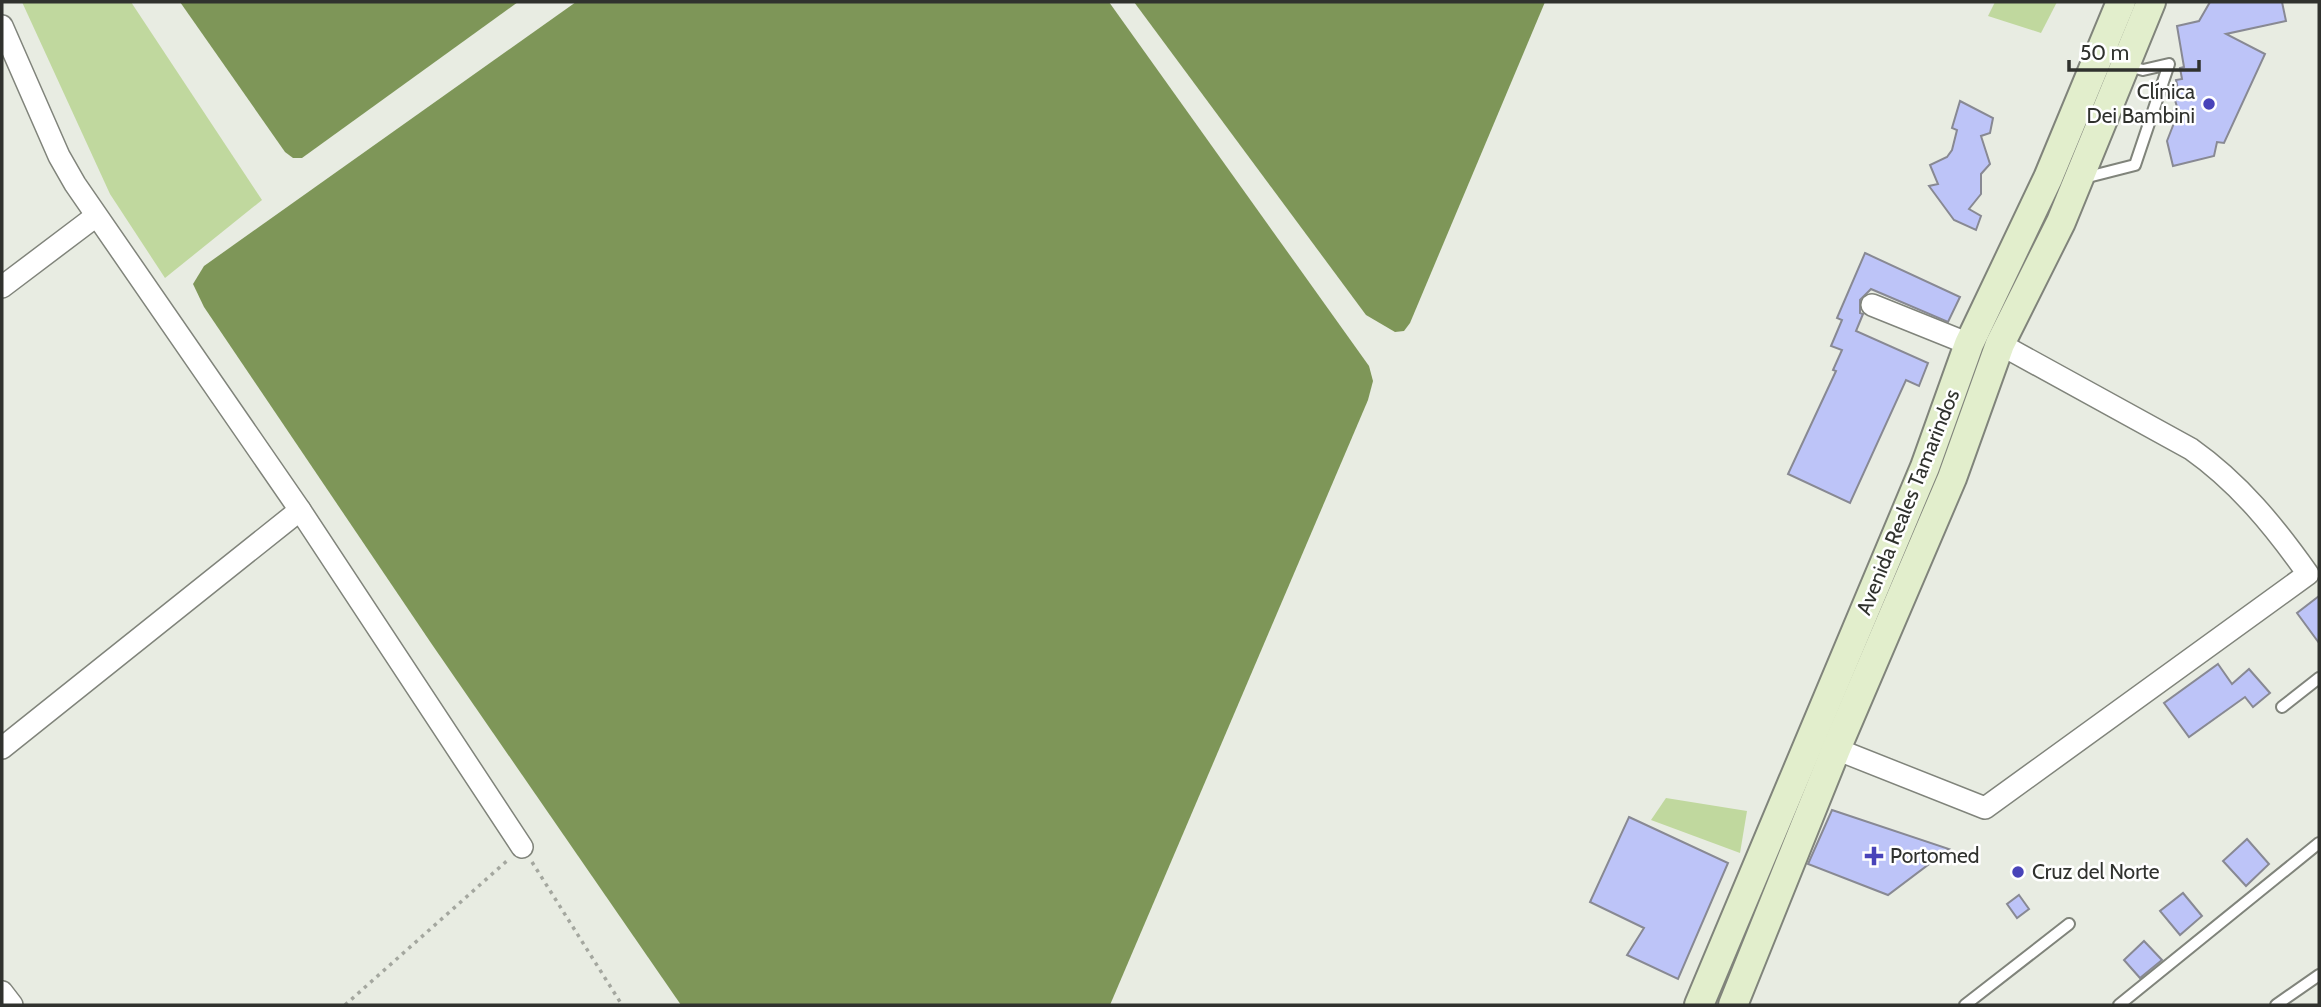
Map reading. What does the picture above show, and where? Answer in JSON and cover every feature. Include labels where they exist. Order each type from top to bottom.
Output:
[{"type":"main road","name":"Avenida Reales Tamarindos","points":[[1699,1005],[1925,467],[1969,344],[2048,178],[2121,2]]},
{"type":"main road","name":"Avenida Reales Tamarindos","points":[[1733,1005],[1836,750],[1952,478],[2000,344],[2076,185],[2151,2]]},
{"type":"main road","points":[[2048,178],[2076,185]]},
{"type":"main road","points":[[1789,793],[1816,804]]},
{"type":"street","points":[[2,26],[59,156],[96,216],[300,510],[522,847]]},
{"type":"street","points":[[2,287],[96,216]]},
{"type":"street","points":[[1872,305],[1969,344]]},
{"type":"street","points":[[1836,750],[1984,808],[2308,574],[2263,513],[2216,466],[2162,432],[2000,344]]},
{"type":"street","points":[[2,748],[300,510]]},
{"type":"street","points":[[2,992],[12,1005]]},
{"type":"lane","points":[[2076,185],[2135,165],[2169,64],[2143,70],[2125,65]]},
{"type":"lane","points":[[2281,707],[2319,678]]},
{"type":"lane","points":[[2119,1005],[2319,842]]},
{"type":"lane","points":[[1965,1005],[2068,924]]},
{"type":"lane","points":[[2276,1005],[2319,975]]},
{"type":"path","points":[[345,1005],[522,847],[622,1005]]},
{"type":"shaded area","points":[[22,2],[131,2],[262,200],[165,278],[110,194]]},
{"type":"shaded area","points":[[180,2],[518,2],[302,158],[293,158],[285,152]]},
{"type":"shaded area","points":[[576,2],[1109,2],[1369,366],[1373,381],[1368,400],[1110,1005],[681,1005],[431,643],[204,307],[193,284],[204,266]]},
{"type":"shaded area","points":[[1134,2],[1545,2],[1410,323],[1404,331],[1395,332],[1366,315]]},
{"type":"shaded area","points":[[1995,2],[2057,2],[2041,33],[1988,16]]},
{"type":"shaded area","points":[[1666,798],[1747,811],[1740,853],[1651,820]]},
{"type":"building","name":"Clínica Dei Bambini","points":[[2210,2],[2282,2],[2286,21],[2226,34],[2265,54],[2224,143],[2217,142],[2214,156],[2173,166],[2167,141],[2174,123],[2172,111],[2178,110],[2174,97],[2179,95],[2176,80],[2182,79],[2180,68],[2184,67],[2177,26],[2199,21]]},
{"type":"building","points":[[1960,101],[1993,118],[1990,133],[1981,136],[1990,164],[1981,174],[1981,194],[1969,209],[1981,216],[1976,230],[1954,220],[1929,186],[1938,184],[1930,165],[1947,157],[1952,150],[1957,130],[1952,128]]},
{"type":"building","points":[[1865,253],[1960,297],[1948,322],[1871,289],[1860,300],[1860,313],[1863,314],[1856,331],[1928,363],[1919,386],[1906,380],[1850,503],[1788,474],[1836,371],[1833,370],[1842,350],[1831,346],[1842,320],[1837,318]]},
{"type":"building","points":[[2319,596],[2319,643],[2297,613]]},
{"type":"building","points":[[2218,664],[2232,684],[2249,669],[2270,693],[2253,707],[2245,697],[2189,737],[2164,703]]},
{"type":"building","name":"Portomed","points":[[1832,810],[1949,849],[1888,895],[1808,864]]},
{"type":"building","points":[[1629,817],[1728,863],[1678,979],[1627,955],[1644,928],[1590,902]]},
{"type":"building","points":[[2247,839],[2269,864],[2246,886],[2223,861]]},
{"type":"building","points":[[2183,893],[2202,916],[2180,935],[2160,911]]},
{"type":"building","points":[[2019,895],[2029,909],[2017,918],[2007,904]]},
{"type":"building","points":[[2144,941],[2162,960],[2140,978],[2124,960]]},
{"type":"place","name":"Clínica Dei Bambini","points":[[2209,104]]},
{"type":"place","name":"Portomed","points":[[1874,856]]},
{"type":"place","name":"Cruz del Norte","points":[[2018,872]]}]
